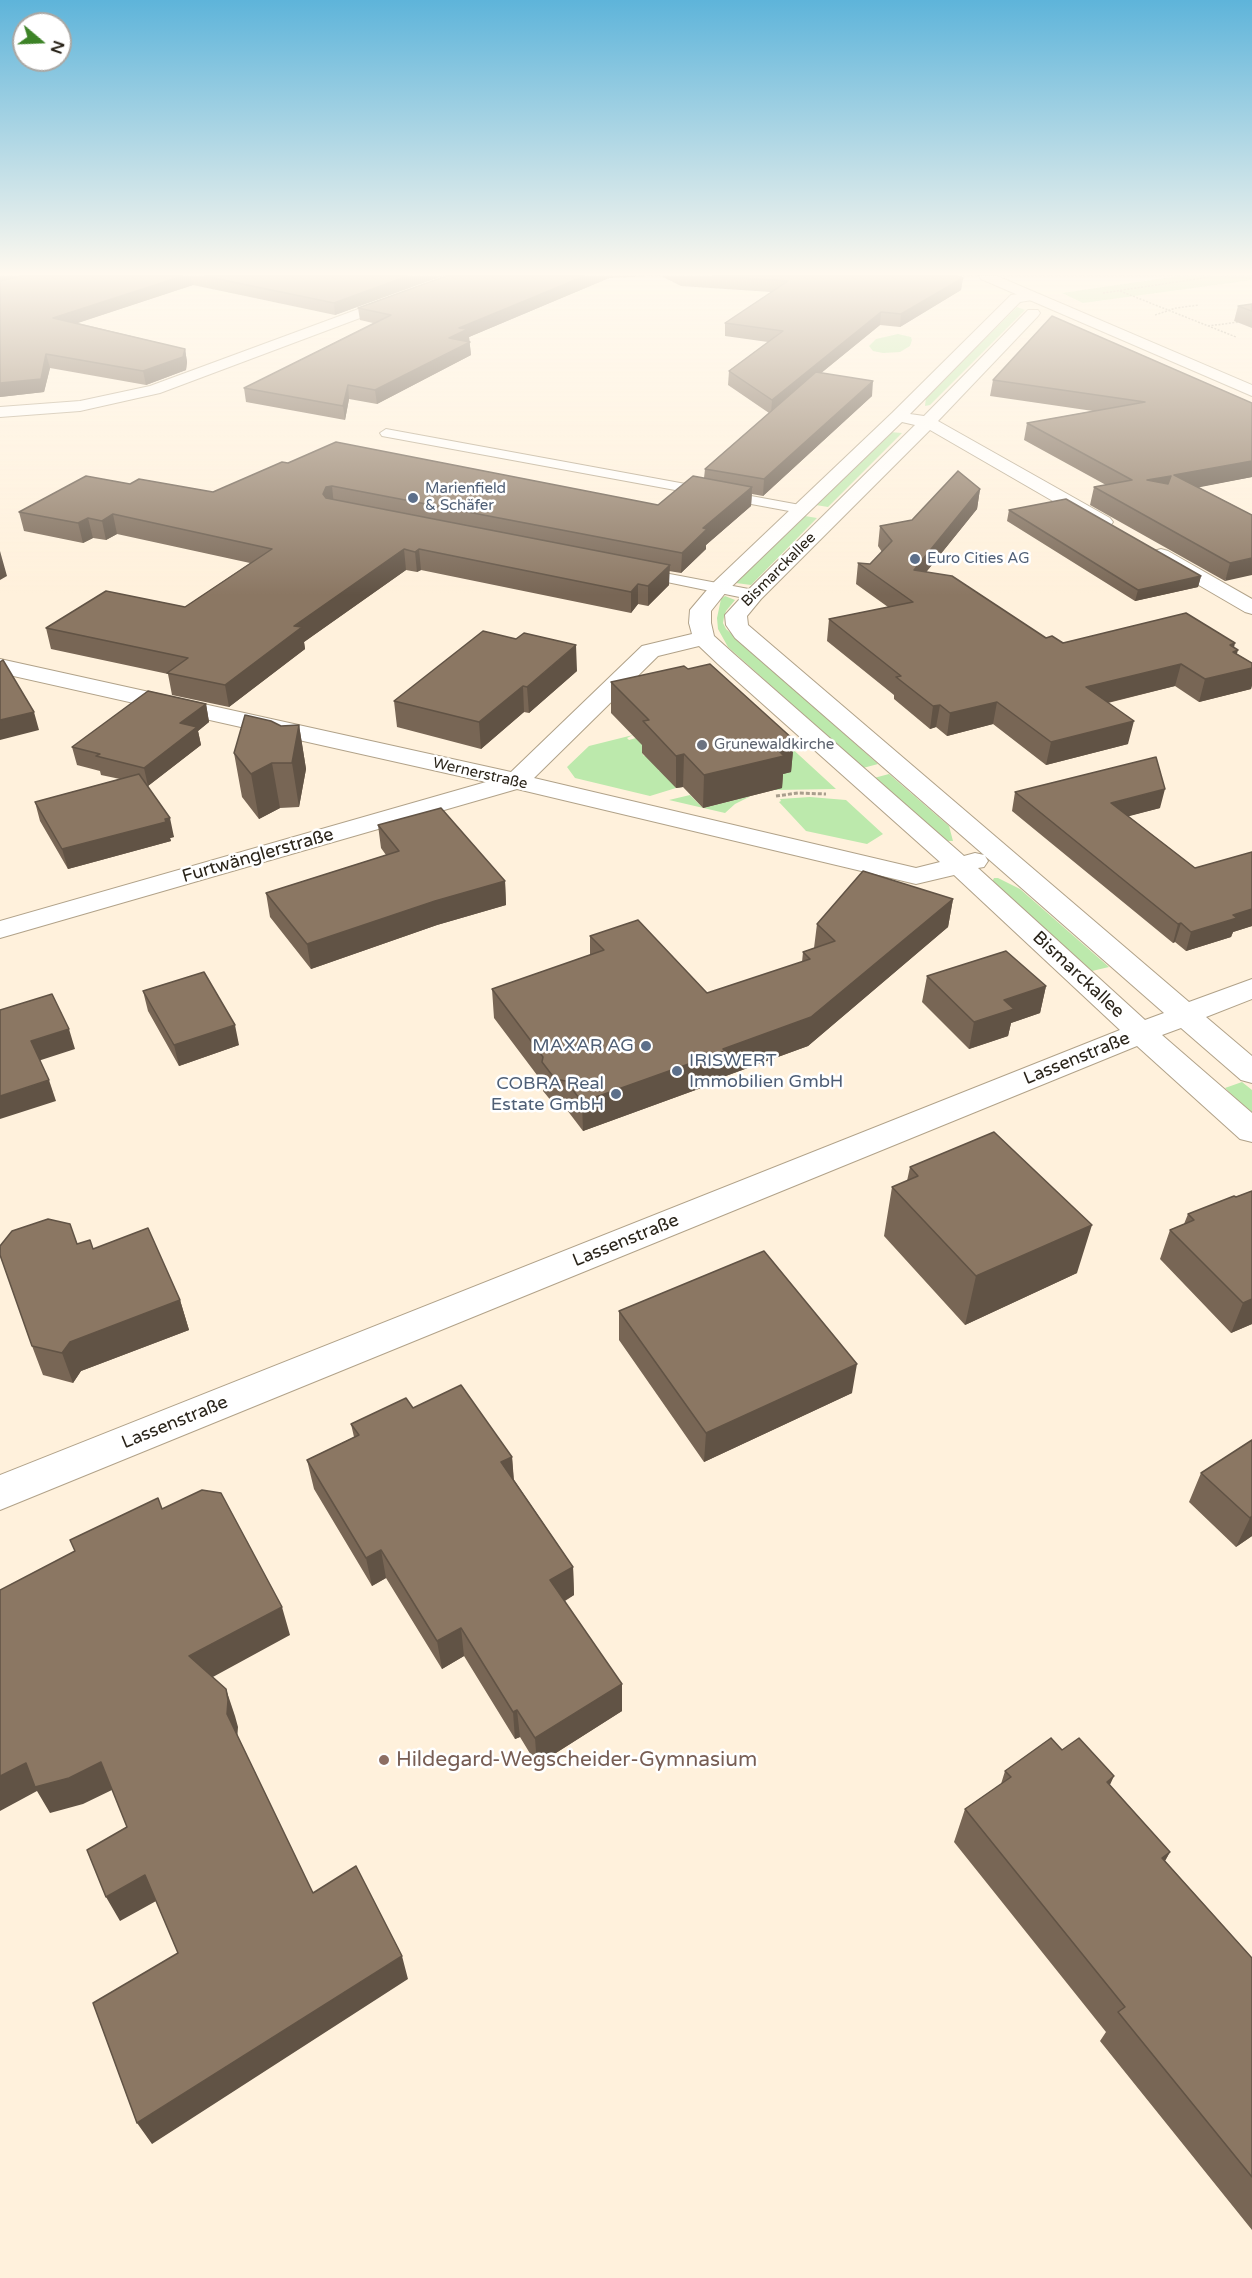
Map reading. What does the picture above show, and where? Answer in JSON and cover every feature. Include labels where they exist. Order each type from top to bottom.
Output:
[{"type":"street","points":[[0,412],[89,405],[154,390],[175,382]]},
{"type":"street","name":"Bismarckallee","points":[[932,382],[719,588],[701,610],[700,623],[704,638],[1252,1131]]},
{"type":"street","name":"Bismarckallee","points":[[966,382],[754,595],[736,615],[737,626],[742,633],[1252,1073]]},
{"type":"street","points":[[1232,382],[1252,391]]},
{"type":"street","points":[[898,417],[928,422],[1120,532]]},
{"type":"street","points":[[1140,544],[1252,608]]},
{"type":"street","points":[[516,781],[650,651],[704,638]]},
{"type":"street","name":"Wernerstraße","points":[[0,666],[516,781],[916,876],[959,865]]},
{"type":"street","name":"Furtwänglerstraße","points":[[0,930],[516,781]]},
{"type":"street","points":[[959,865],[998,854]]},
{"type":"street","name":"Lassenstraße","points":[[0,1493],[1252,988]]},
{"type":"lane","name":"Bismarckallee","points":[[386,433],[800,509]]},
{"type":"lane","name":"Bismarckallee","points":[[618,568],[719,588]]},
{"type":"lane","points":[[719,588],[754,595]]},
{"type":"path","points":[[776,796],[798,793],[831,794]]},
{"type":"green space","points":[[941,382],[953,382],[930,405],[925,406],[926,397]]},
{"type":"green space","points":[[890,432],[902,433],[828,507],[816,505]]},
{"type":"green space","points":[[805,516],[817,518],[751,585],[736,583]]},
{"type":"green space","points":[[725,596],[735,600],[724,617],[723,623],[726,629],[878,764],[863,768],[728,647],[718,629],[717,618],[721,599]]},
{"type":"green space","points":[[725,687],[836,789],[773,790],[782,787]]},
{"type":"green space","points":[[633,735],[627,738],[629,740],[636,738],[649,751],[642,753],[644,756],[652,754],[659,771],[667,770],[676,788],[650,796],[575,778],[567,767],[589,746]]},
{"type":"green space","points":[[889,774],[949,826],[953,841],[947,841],[874,778]]},
{"type":"green space","points":[[690,795],[703,808],[669,800]]},
{"type":"green space","points":[[751,796],[735,804],[725,813],[703,808]]},
{"type":"green space","points":[[810,797],[846,800],[883,834],[867,844],[806,831],[779,802],[780,799]]},
{"type":"green space","points":[[994,878],[1020,889],[1109,967],[1092,971],[992,882]]},
{"type":"green space","points":[[1242,1082],[1252,1090],[1252,1114],[1225,1088]]},
{"type":"building","points":[[255,382],[390,382],[375,390],[348,385],[343,406],[244,388]]},
{"type":"building","points":[[746,382],[794,382],[772,400]]},
{"type":"building","points":[[804,382],[872,382],[764,479],[705,469]]},
{"type":"building","points":[[1009,382],[1204,382],[1252,403],[1252,461],[1174,475],[1252,515],[1252,558],[1230,563],[1094,487],[1132,480],[1027,423],[1145,402]],"holes":[[[1171,476],[1168,484],[1147,480]]]},
{"type":"building","points":[[336,442],[658,505],[693,476],[752,487],[703,528],[707,529],[682,553],[332,486],[326,487],[323,494],[326,498],[670,565],[648,586],[638,584],[631,592],[419,549],[415,552],[404,549],[294,626],[302,627],[225,685],[167,673],[188,658],[46,628],[106,591],[185,607],[272,549],[113,514],[102,521],[88,518],[78,523],[19,512],[86,476],[130,484],[139,479],[213,492],[282,462],[288,463]]},
{"type":"building","points":[[958,471],[980,489],[914,570],[952,576],[1046,638],[1052,636],[1063,643],[1186,613],[1235,643],[1230,645],[1238,650],[1233,652],[1252,663],[1252,668],[1205,679],[1181,664],[1086,687],[1134,721],[1051,742],[997,702],[950,713],[940,705],[933,706],[896,677],[901,676],[829,619],[913,602],[858,563],[870,564],[892,541],[880,526],[912,520]]},
{"type":"building","points":[[1066,499],[1201,576],[1138,590],[1009,510]]},
{"type":"building","points":[[483,631],[516,639],[524,633],[576,645],[527,687],[523,686],[479,722],[394,701]]},
{"type":"building","points":[[3,660],[34,712],[0,720],[0,662]]},
{"type":"building","points":[[710,664],[794,740],[773,745],[784,756],[704,775],[684,754],[676,756],[643,721],[649,720],[611,682],[684,666],[688,669]]},
{"type":"building","points":[[148,691],[206,704],[180,723],[197,727],[144,768],[96,756],[100,754],[72,747]]},
{"type":"building","points":[[245,715],[271,721],[281,726],[299,725],[292,763],[272,763],[251,774],[234,753]]},
{"type":"building","points":[[1156,757],[1165,789],[1111,803],[1195,868],[1252,852],[1252,909],[1233,915],[1237,918],[1191,932],[1181,923],[1178,924],[1015,792]]},
{"type":"building","points":[[139,774],[170,818],[165,819],[166,822],[62,849],[35,802]]},
{"type":"building","points":[[441,808],[505,881],[435,901],[307,944],[266,893],[399,851],[378,825]]},
{"type":"building","points":[[863,871],[953,899],[811,1017],[723,1049],[725,1051],[582,1102],[566,1081],[555,1079],[542,1062],[543,1057],[492,989],[604,950],[590,936],[638,920],[707,993],[810,959],[803,952],[835,941],[817,924]]},
{"type":"building","points":[[1006,951],[1046,986],[1004,1000],[1014,1009],[974,1022],[927,976]]},
{"type":"building","points":[[204,972],[235,1025],[174,1045],[143,991]]},
{"type":"building","points":[[52,994],[69,1029],[31,1041],[49,1080],[0,1096],[0,1010]]},
{"type":"building","points":[[994,1132],[1092,1225],[976,1276],[892,1187],[918,1176],[910,1167]]},
{"type":"building","points":[[1252,1191],[1252,1299],[1243,1303],[1170,1230],[1194,1220],[1188,1214]]},
{"type":"building","points":[[48,1219],[70,1224],[77,1244],[90,1240],[93,1249],[148,1228],[180,1300],[70,1342],[62,1353],[32,1346],[0,1255],[0,1246],[12,1231]]},
{"type":"building","points":[[764,1251],[857,1364],[706,1433],[619,1311]]},
{"type":"building","points":[[461,1385],[512,1457],[501,1462],[573,1567],[550,1580],[622,1684],[535,1738],[517,1710],[513,1712],[461,1628],[437,1641],[381,1550],[366,1558],[307,1460],[359,1435],[351,1424],[406,1398],[413,1408]]},
{"type":"building","points":[[1252,1440],[1252,1516],[1250,1518],[1201,1473]]},
{"type":"building","points":[[202,1490],[221,1493],[282,1607],[189,1656],[226,1689],[227,1714],[313,1893],[356,1866],[402,1956],[137,2123],[93,2003],[178,1953],[145,1875],[106,1897],[87,1850],[127,1827],[101,1762],[69,1778],[35,1787],[26,1763],[0,1776],[0,1590],[75,1551],[70,1540],[158,1498],[162,1509]]},
{"type":"building","points":[[1051,1738],[1062,1750],[1079,1738],[1114,1776],[1107,1782],[1170,1852],[1162,1858],[1252,1958],[1252,2177],[1118,2012],[1125,2007],[965,1809],[1011,1777],[1005,1771]]},
{"type":"place","name":"Marienfield & Schäfer","points":[[413,498]]},
{"type":"place","name":"Euro Cities AG","points":[[915,559]]},
{"type":"place","name":"Grunewaldkirche","points":[[702,745]]},
{"type":"place","name":"MAXAR AG","points":[[646,1046]]},
{"type":"place","name":"IRISWERT Immobilien GmbH","points":[[677,1071]]},
{"type":"place","name":"COBRA Real Estate GmbH","points":[[616,1094]]},
{"type":"place","name":"Hildegard-Wegscheider-Gymnasium","points":[[384,1760]]}]
